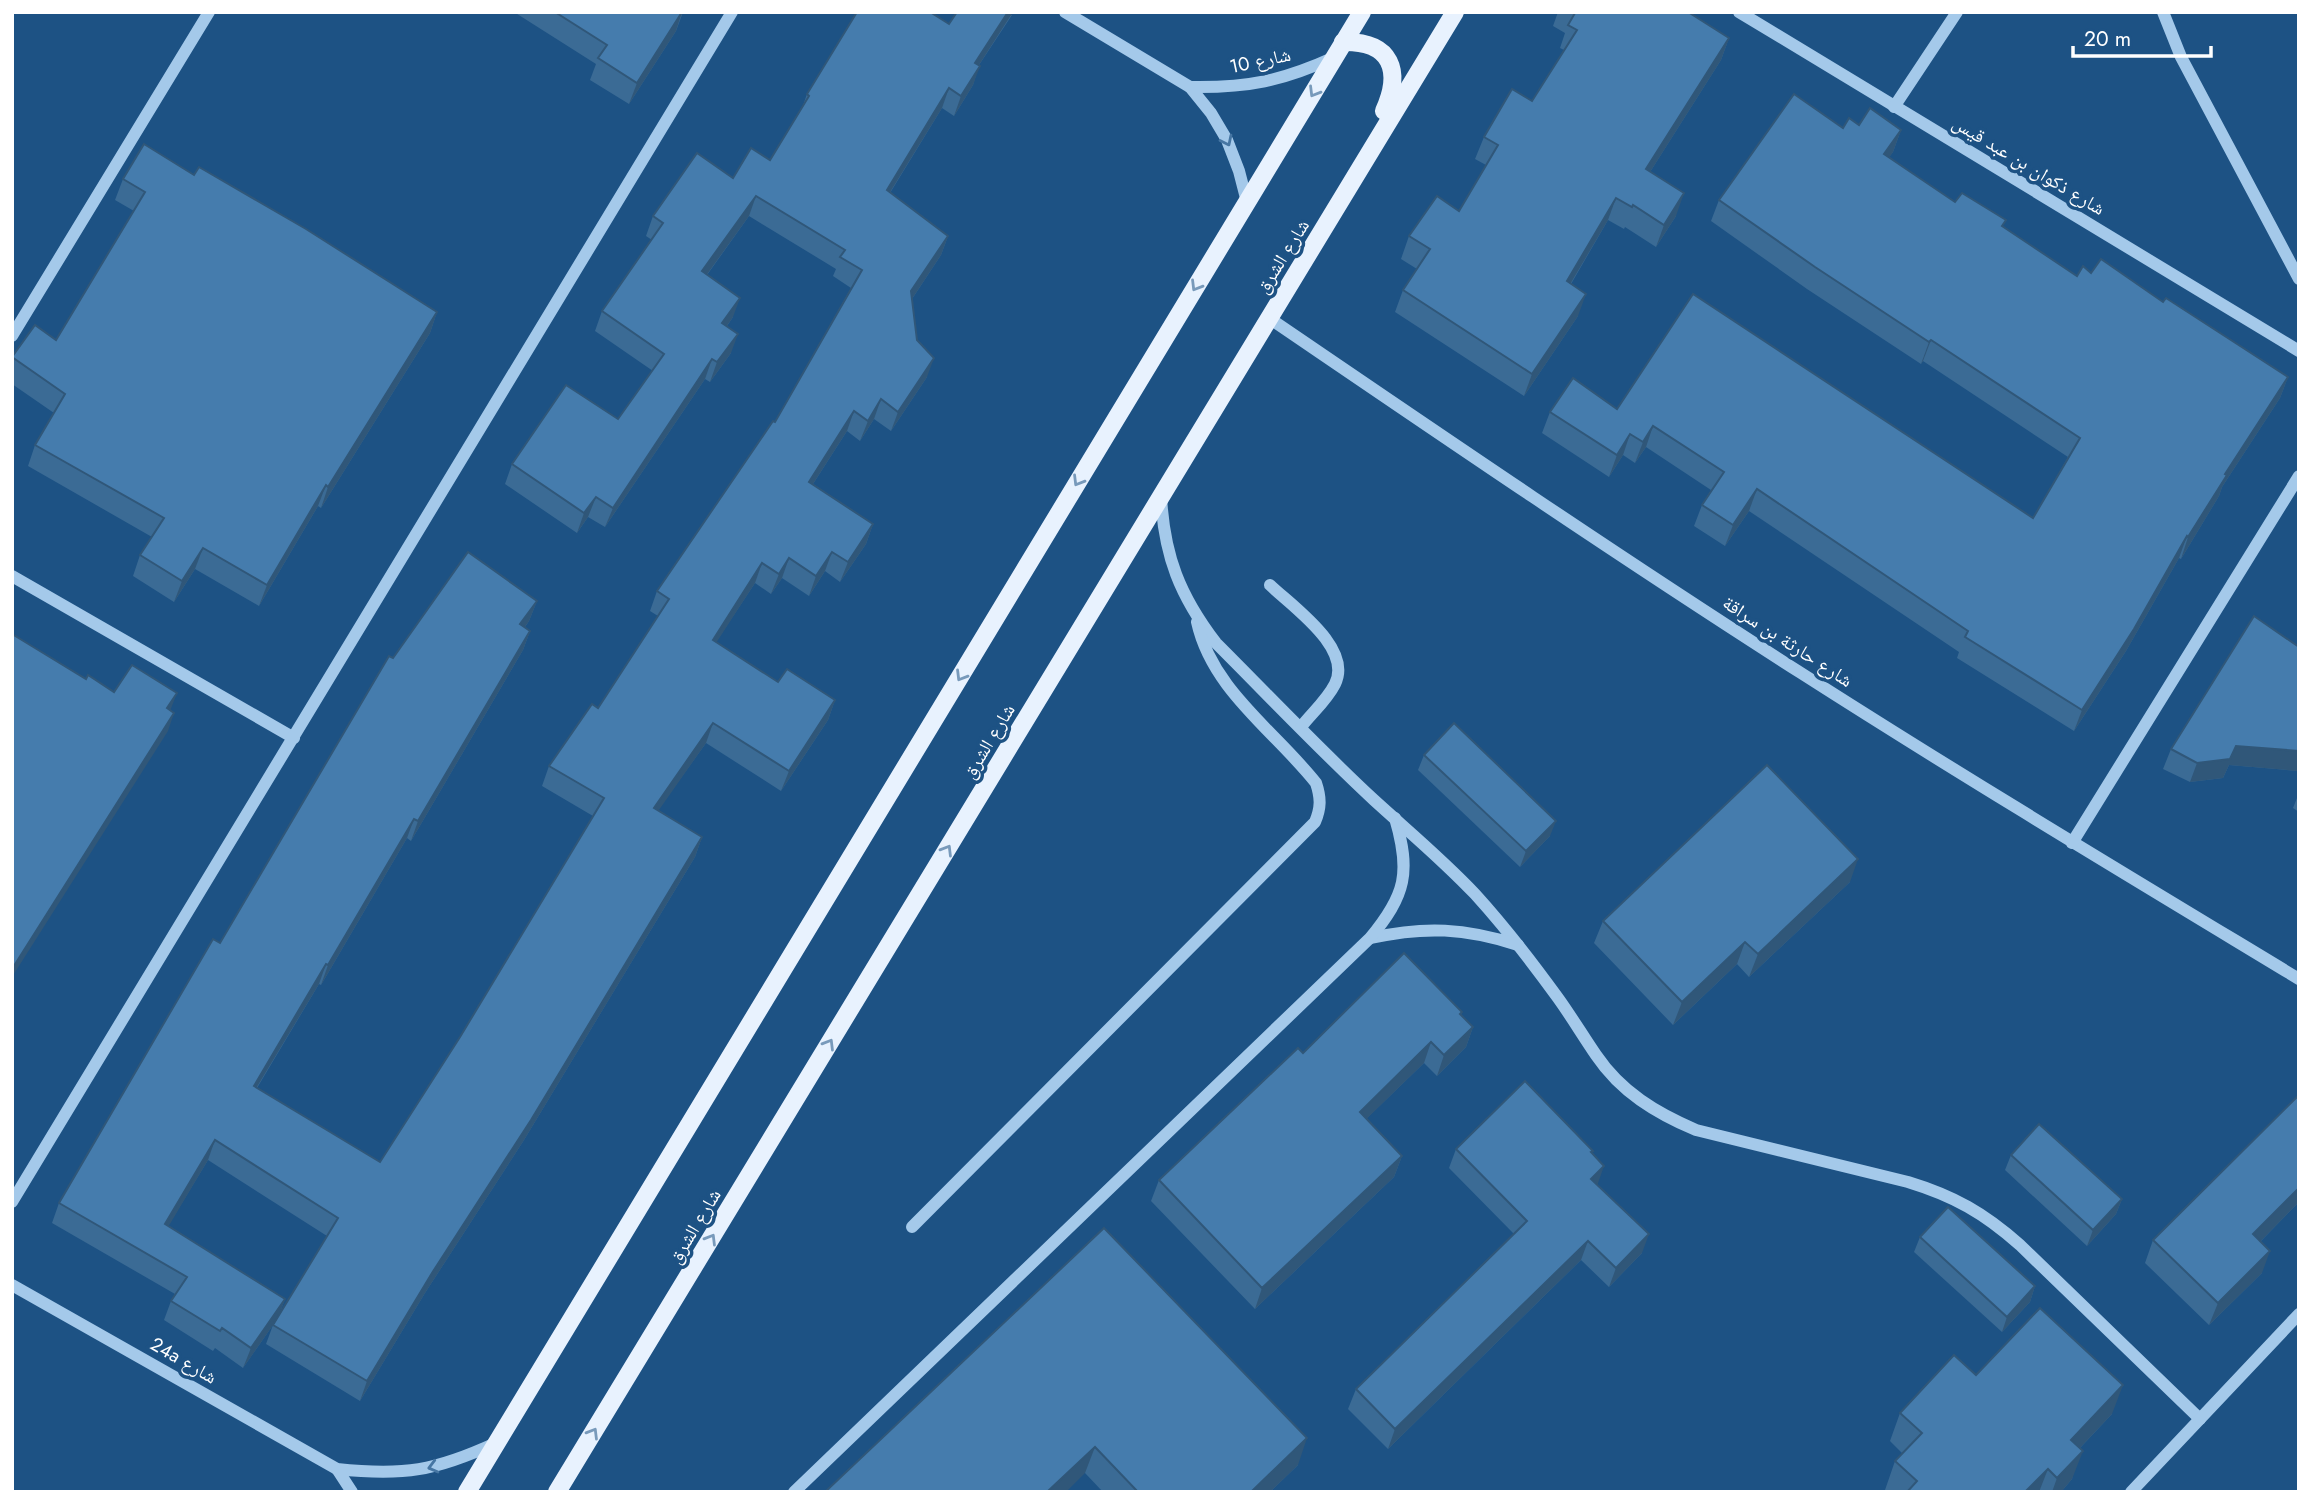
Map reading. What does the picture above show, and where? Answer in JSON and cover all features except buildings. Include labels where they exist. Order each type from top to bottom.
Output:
[{"type":"main road","points":[[467,1492],[1362,12]]},
{"type":"main road","name":"شارع الشرق","points":[[558,1492],[1455,12]]},
{"type":"main road","points":[[1339,49],[1361,42],[1377,48],[1388,60],[1394,75],[1393,92],[1360,169]]},
{"type":"street","points":[[12,336],[209,12]]},
{"type":"street","points":[[12,1202],[732,12]]},
{"type":"street","points":[[1065,12],[1191,88],[1211,113],[1227,140],[1240,171],[1247,202]]},
{"type":"street","name":"شارع ذكوان بن عبد قيس","points":[[1739,12],[2299,351]]},
{"type":"street","points":[[1894,107],[1957,12]]},
{"type":"street","points":[[2163,12],[2181,57],[2299,278]]},
{"type":"street","name":"شارع 10","points":[[1191,88],[1228,88],[1265,83],[1301,72],[1339,49]]},
{"type":"street","name":"شارع حارثة بن سراقة","points":[[1269,317],[1533,498],[1801,673],[2072,843],[2299,979]]},
{"type":"street","points":[[2072,843],[2299,475]]},
{"type":"street","points":[[1161,496],[1169,559],[1196,617],[1216,643],[1395,818],[1426,844],[1474,894],[1519,945],[1560,1000],[1597,1058],[1617,1082],[1641,1102],[1667,1118],[1696,1130],[1908,1182],[1968,1205],[2020,1245],[2200,1419]]},
{"type":"street","points":[[12,576],[293,737]]},
{"type":"street","points":[[1270,585],[1325,638],[1337,658],[1336,682],[1301,727]]},
{"type":"street","points":[[912,1227],[1315,822],[1321,796],[1316,783],[1221,678],[1201,638],[1196,617]]},
{"type":"street","points":[[794,1492],[1370,938],[1391,913],[1403,882],[1405,849],[1395,818]]},
{"type":"street","points":[[1370,938],[1400,931],[1460,930],[1519,945]]},
{"type":"street","name":"24a شارع","points":[[12,1285],[337,1469],[378,1473],[419,1471],[459,1460],[496,1443]]},
{"type":"street","points":[[2132,1492],[2299,1314]]},
{"type":"street","name":"24a شارع","points":[[337,1469],[352,1492]]}]
